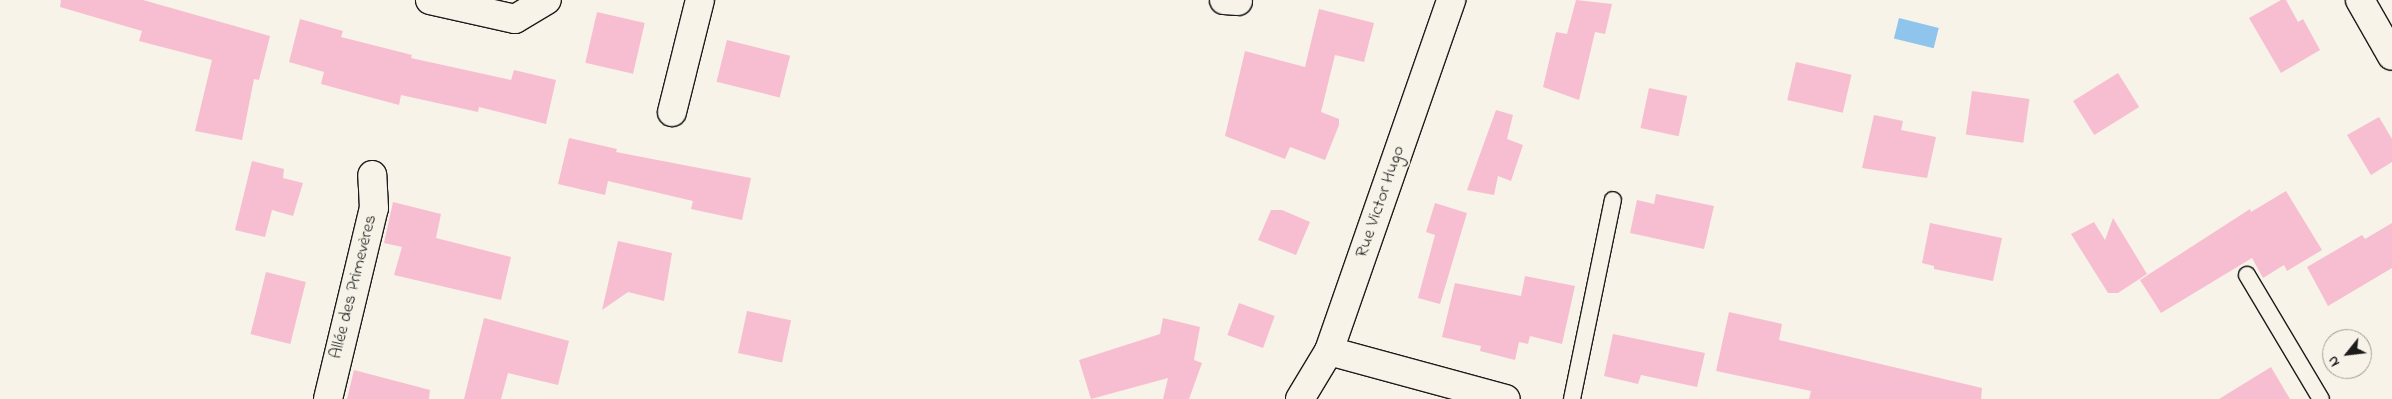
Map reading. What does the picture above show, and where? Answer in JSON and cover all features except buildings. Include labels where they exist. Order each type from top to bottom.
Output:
[{"type":"street","points":[[430,0],[515,20],[546,0]]},
{"type":"street","points":[[672,112],[700,0]]},
{"type":"street","name":"Rue Victor Hugo","points":[[1300,399],[1330,351],[1451,0]]},
{"type":"street","points":[[2360,0],[2392,56]]},
{"type":"street","name":"Allée des Primevères","points":[[328,399],[374,208],[372,175]]},
{"type":"street","points":[[1330,351],[1506,399]]},
{"type":"lane","points":[[1572,399],[1613,200]]},
{"type":"lane","points":[[2247,275],[2321,399]]},
{"type":"water","points":[[1899,18],[1939,28],[1934,48],[1894,38]]}]
